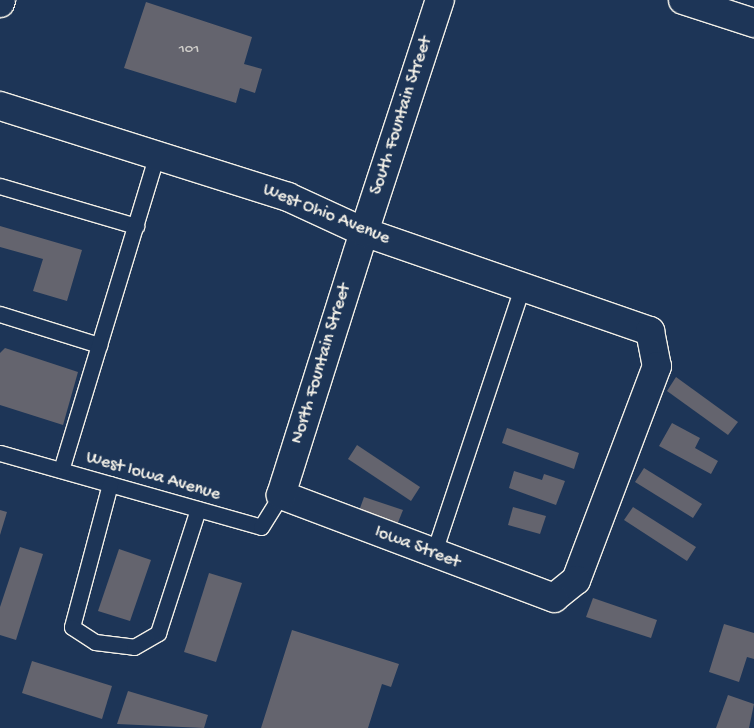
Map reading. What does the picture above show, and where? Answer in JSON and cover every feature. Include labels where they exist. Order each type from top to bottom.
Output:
[{"type":"street","name":"South Fountain Street","points":[[364,232],[440,0]]},
{"type":"street","points":[[683,0],[754,24]]},
{"type":"street","name":"West Ohio Avenue","points":[[0,106],[288,197],[364,232],[650,331],[657,366],[576,580],[554,598]]},
{"type":"street","name":"North Fountain Street","points":[[281,495],[364,232]]},
{"type":"street","name":"Iowa Street","points":[[281,495],[433,556],[554,598]]},
{"type":"lane","points":[[61,470],[157,155]]},
{"type":"lane","points":[[0,186],[136,226]]},
{"type":"lane","points":[[433,556],[522,288]]},
{"type":"lane","points":[[0,314],[99,345]]},
{"type":"lane","name":"West Iowa Avenue","points":[[0,453],[261,526],[281,495]]},
{"type":"lane","points":[[110,484],[72,627],[95,642],[134,647],[158,633],[198,509]]},
{"type":"building","points":[[146,2],[252,37],[244,64],[262,69],[255,93],[240,88],[236,103],[124,68]]},
{"type":"building","points":[[0,226],[82,250],[67,301],[33,291],[43,259],[0,247]]},
{"type":"building","points":[[5,348],[78,372],[63,425],[0,405],[0,353]]},
{"type":"building","points":[[676,377],[738,422],[728,435],[667,391]]},
{"type":"building","points":[[672,423],[700,438],[695,448],[718,461],[711,474],[659,446]]},
{"type":"building","points":[[507,428],[579,453],[574,469],[502,443]]},
{"type":"building","points":[[357,445],[420,487],[411,501],[348,459]]},
{"type":"building","points":[[644,468],[702,504],[693,518],[635,482]]},
{"type":"building","points":[[514,471],[542,480],[544,474],[565,481],[556,505],[509,488]]},
{"type":"building","points":[[364,497],[403,510],[397,525],[359,511]]},
{"type":"building","points":[[513,507],[546,516],[540,534],[508,525]]},
{"type":"building","points":[[633,507],[696,547],[687,561],[624,520]]},
{"type":"building","points":[[0,510],[7,512],[0,535]]},
{"type":"building","points":[[20,547],[43,554],[16,640],[0,635],[0,607]]},
{"type":"building","points":[[119,549],[151,560],[130,621],[98,611]]},
{"type":"building","points":[[209,573],[242,583],[216,662],[184,652]]},
{"type":"building","points":[[593,598],[657,620],[651,638],[586,617]]},
{"type":"building","points":[[724,624],[754,633],[754,659],[747,657],[739,682],[709,672]]},
{"type":"building","points":[[292,630],[399,664],[391,687],[382,684],[368,728],[261,728]]},
{"type":"building","points":[[32,661],[112,686],[102,719],[22,693]]},
{"type":"building","points":[[128,691],[208,715],[204,728],[117,724]]},
{"type":"building","points":[[728,695],[754,704],[749,728],[716,728]]}]
